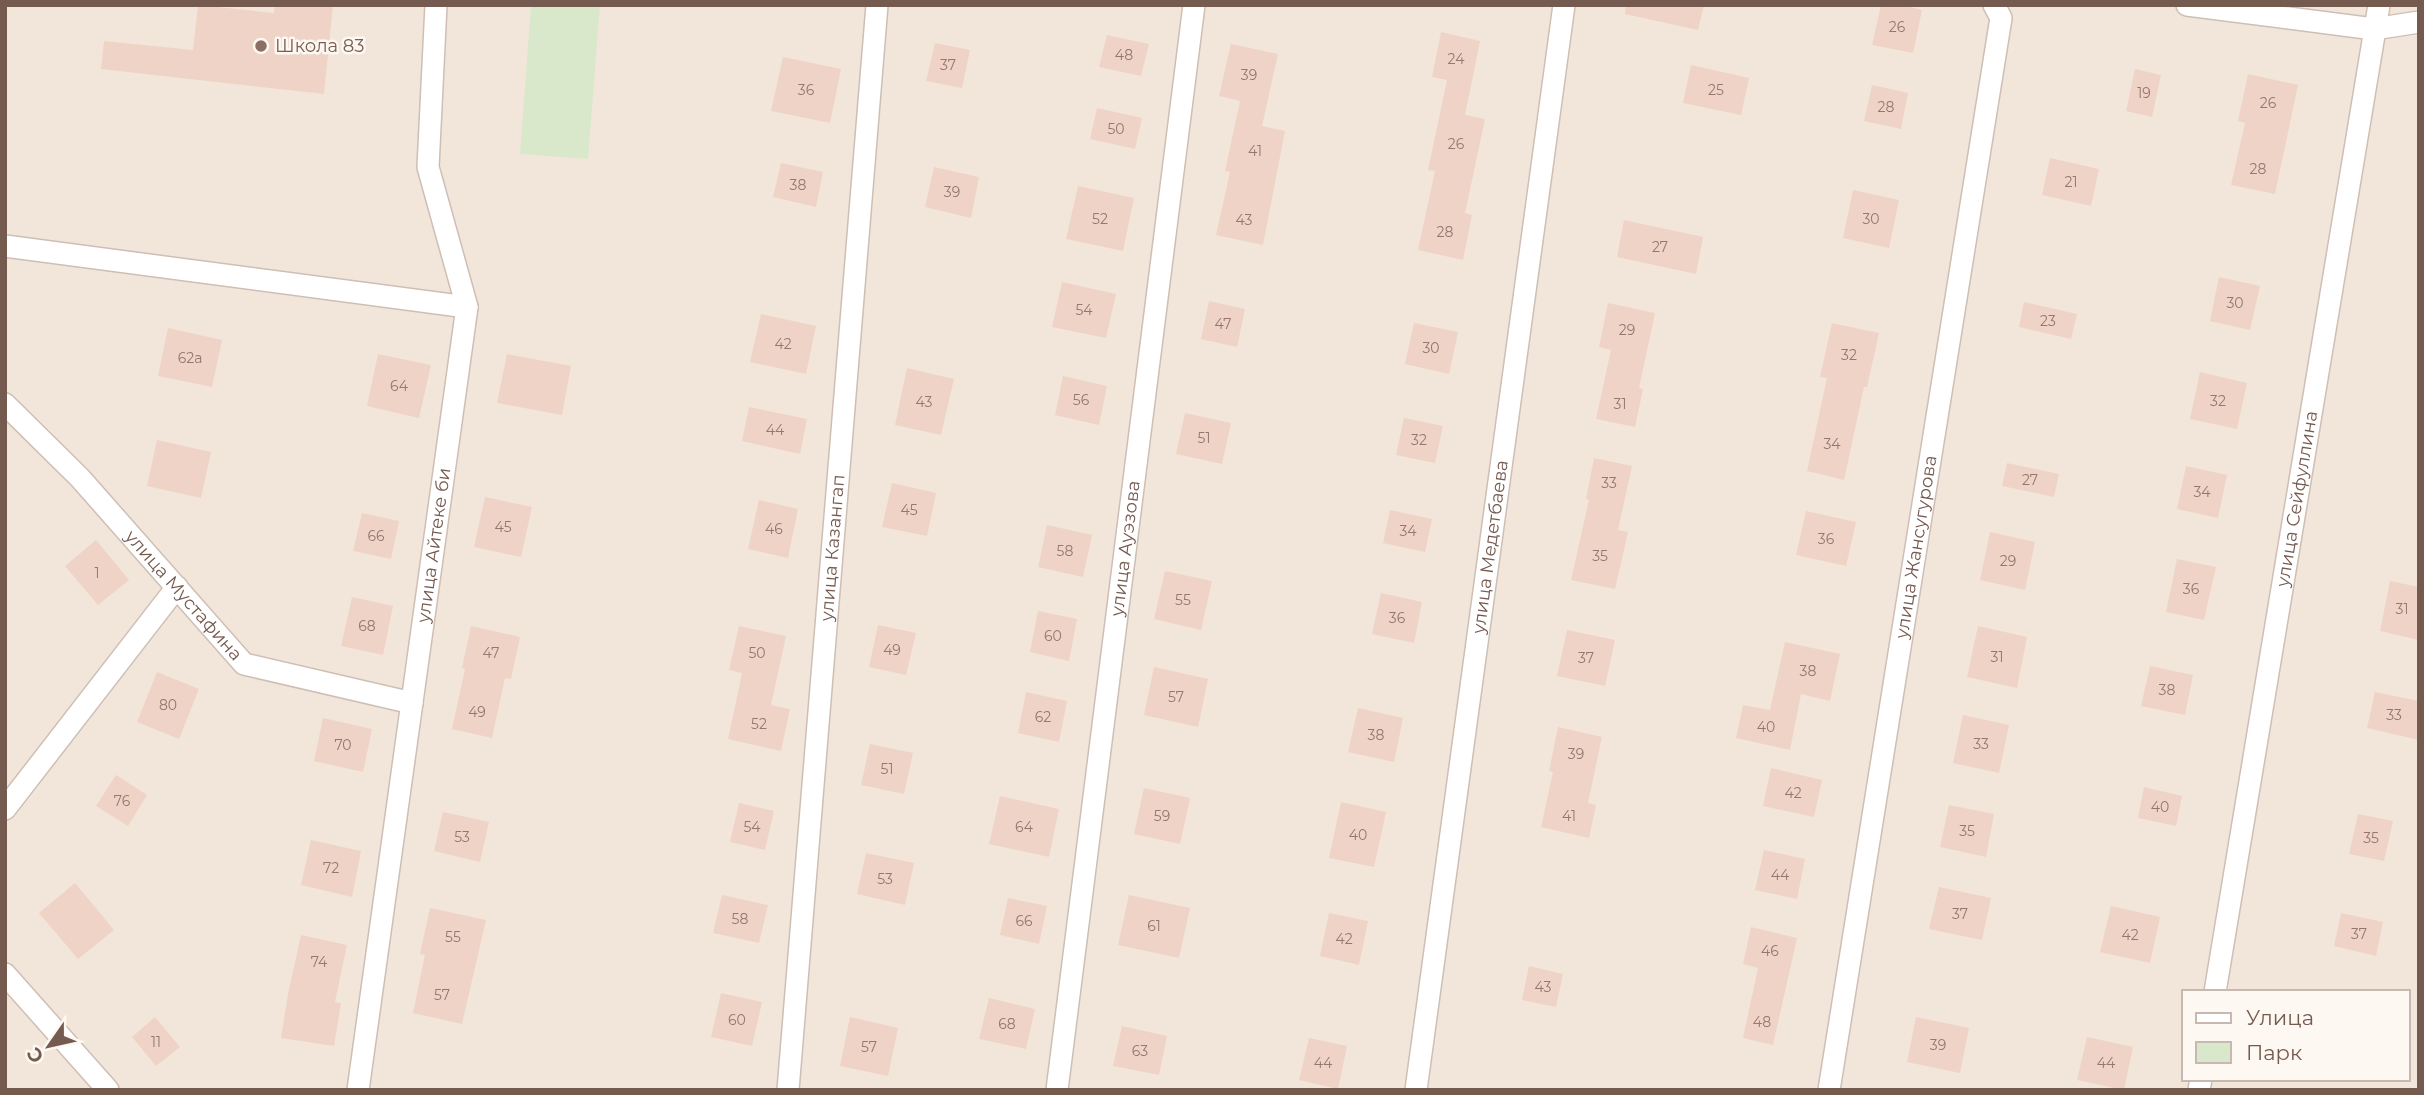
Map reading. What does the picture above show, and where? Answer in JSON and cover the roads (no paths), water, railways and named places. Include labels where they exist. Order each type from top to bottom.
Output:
[{"type":"street","name":"улица Айтеке би","points":[[358,1090],[467,307],[428,167],[436,5]]},
{"type":"street","name":"улица Казангап","points":[[788,1090],[877,5]]},
{"type":"street","name":"улица Ауэзова","points":[[1057,1090],[1195,5]]},
{"type":"street","name":"улица Медетбаева","points":[[1416,1090],[1564,5]]},
{"type":"street","name":"улица Жансугурова","points":[[1829,1090],[2000,18],[1994,5]]},
{"type":"street","points":[[2187,5],[2374,29],[2419,22]]},
{"type":"street","name":"улица Сейфуллина","points":[[2216,990],[2379,5]]},
{"type":"street","points":[[5,246],[467,307]]},
{"type":"street","name":"улица Мустафина","points":[[5,404],[80,478],[244,664],[412,703]]},
{"type":"street","points":[[5,809],[177,587]]},
{"type":"street","points":[[5,974],[108,1090]]},
{"type":"place","name":"Школа 83","points":[[261,46]]}]
